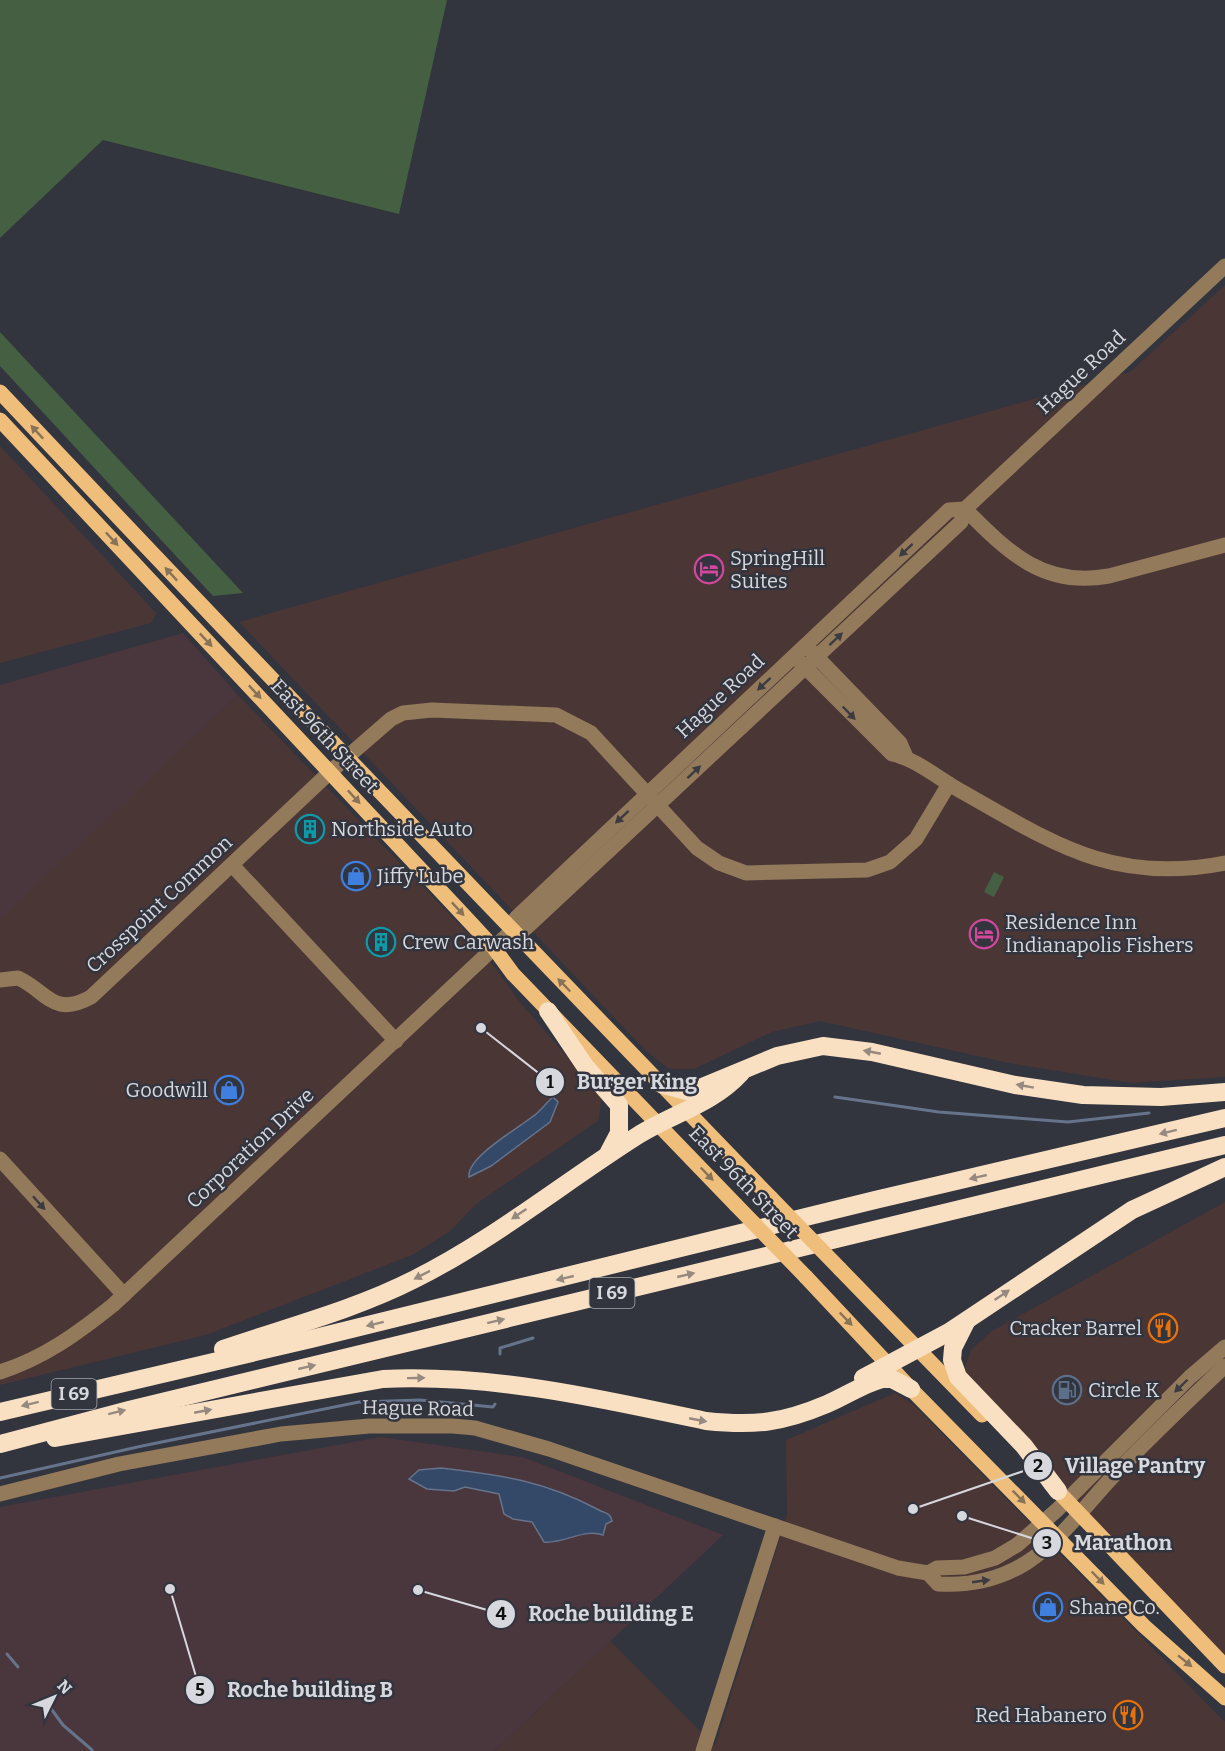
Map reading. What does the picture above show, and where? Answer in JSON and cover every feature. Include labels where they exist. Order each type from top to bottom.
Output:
[{"type":"highway","points":[[548,1011],[585,1066],[619,1105],[621,1122],[618,1138],[613,1148],[600,1160]]},
{"type":"highway","points":[[661,1084],[690,1092],[741,1073],[777,1056],[823,1046],[873,1052],[1015,1085],[1083,1095],[1161,1097],[1225,1092]]},
{"type":"highway","points":[[148,1376],[350,1307],[413,1280],[473,1246],[658,1123],[687,1110],[730,1085],[741,1073]]},
{"type":"highway","name":"I 69","points":[[0,1412],[311,1339],[875,1200],[1225,1118]]},
{"type":"highway","name":"I 69","points":[[0,1444],[139,1407],[1225,1145]]},
{"type":"highway","points":[[847,1394],[858,1382],[968,1318],[1132,1210],[1225,1167]]},
{"type":"highway","points":[[968,1318],[953,1348],[952,1360],[958,1377],[1024,1446],[1060,1501]]},
{"type":"highway","points":[[0,1444],[86,1434],[265,1398],[383,1379],[435,1378],[490,1381],[706,1421],[739,1425],[761,1425],[783,1420],[882,1379],[892,1379],[911,1389]]},
{"type":"main road","name":"East 96th Street","points":[[0,392],[279,688],[348,756],[917,1349],[1074,1518],[1225,1666]]},
{"type":"main road","name":"East 96th Street","points":[[0,420],[494,948],[513,974],[548,1011],[889,1363],[911,1389],[1144,1626],[1225,1698]]},
{"type":"main road","points":[[23,444],[57,470],[99,513],[105,516],[112,512]]},
{"type":"main road","points":[[221,657],[232,654],[261,679],[279,688]]},
{"type":"street","name":"Hague Road","points":[[965,509],[949,510],[516,918],[514,929],[526,928],[962,522],[965,509],[1225,266]]},
{"type":"street","points":[[965,509],[1016,557],[1049,573],[1079,579],[1109,576],[1225,544]]},
{"type":"street","points":[[806,645],[811,662]]},
{"type":"street","points":[[794,656],[811,662],[900,743],[906,757],[949,784],[1060,846],[1085,857],[1126,866],[1164,869],[1225,863]]},
{"type":"street","name":"Crosspoint Common","points":[[0,981],[18,978],[56,1004],[71,1005],[86,1000],[330,772],[380,728],[403,713],[432,710],[556,715],[586,728],[702,852],[738,870],[751,873],[867,870],[890,862],[905,852],[916,839],[949,784]]},
{"type":"street","points":[[232,865],[396,1041]]},
{"type":"street","name":"Corporation Drive","points":[[0,1372],[58,1347],[124,1295],[514,929]]},
{"type":"street","points":[[0,1160],[124,1295]]},
{"type":"street","name":"Hague Road","points":[[928,1573],[937,1568],[964,1567],[1003,1554],[1044,1523],[1060,1501],[1225,1347]]},
{"type":"street","name":"Hague Road","points":[[0,1494],[119,1464],[280,1434],[369,1426],[453,1426],[475,1428],[549,1449],[898,1568],[928,1573],[938,1584],[989,1580],[1030,1560],[1058,1536],[1118,1471],[1225,1366]]},
{"type":"street","points":[[703,1751],[775,1526]]},
{"type":"shaded area","points":[[1225,285],[1225,1077],[1131,1083],[1009,1063],[820,1021],[772,1032],[694,1069],[669,1069],[645,1050],[239,622],[1130,372]]},
{"type":"shaded area","points":[[0,446],[156,613],[151,623],[0,663]]},
{"type":"shaded area","points":[[183,633],[238,695],[0,919],[0,685]]},
{"type":"shaded area","points":[[238,695],[477,943],[519,1001],[602,1097],[598,1121],[476,1204],[449,1232],[412,1255],[206,1335],[0,1385],[0,917]]},
{"type":"shaded area","points":[[1225,1202],[1225,1656],[1088,1513],[1010,1419],[974,1384],[964,1369],[971,1350],[992,1331]]},
{"type":"shaded area","points":[[895,1393],[914,1405],[1225,1722],[1225,1751],[494,1751],[610,1641],[715,1746],[787,1515],[786,1440]]},
{"type":"shaded area","points":[[380,1437],[523,1457],[723,1535],[494,1751],[0,1751],[0,1507]]},
{"type":"green space","points":[[0,0],[447,0],[399,214],[103,140],[0,238]]},
{"type":"green space","points":[[0,332],[243,593],[213,596],[0,366]]},
{"type":"green space","points":[[994,872],[1004,877],[994,897],[984,892]]},
{"type":"water","points":[[553,1097],[558,1102],[550,1122],[491,1166],[469,1177],[470,1169],[485,1151],[536,1114]]},
{"type":"water","points":[[441,1468],[484,1473],[541,1486],[579,1500],[607,1514],[612,1521],[606,1524],[603,1535],[589,1533],[559,1541],[544,1542],[532,1522],[513,1519],[504,1514],[499,1494],[465,1487],[454,1491],[427,1489],[409,1479],[419,1470]]},
{"type":"waterway","points":[[835,1097],[939,1112],[1068,1122],[1149,1113]]},
{"type":"waterway","points":[[500,1354],[500,1348],[533,1338]]},
{"type":"waterway","points":[[0,1478],[142,1446],[359,1402],[420,1400],[493,1407],[495,1404]]},
{"type":"waterway","points":[[7,1654],[18,1667]]},
{"type":"waterway","points":[[44,1699],[63,1725],[92,1750]]},
{"type":"place","name":"SpringHill Suites","points":[[709,569]]},
{"type":"place","name":"Northside Auto","points":[[310,829]]},
{"type":"place","name":"Jiffy Lube","points":[[356,876]]},
{"type":"place","name":"Residence Inn Indianapolis Fishers","points":[[984,934]]},
{"type":"place","name":"Crew Carwash","points":[[381,942]]},
{"type":"place","name":"Burger King","points":[[481,1028]]},
{"type":"place","name":"Goodwill","points":[[229,1090]]},
{"type":"place","name":"Cracker Barrel","points":[[1163,1328]]},
{"type":"place","name":"Circle K","points":[[1067,1390]]},
{"type":"place","name":"Village Pantry","points":[[913,1509]]},
{"type":"place","name":"Marathon","points":[[962,1516]]},
{"type":"place","name":"Roche building B","points":[[170,1589]]},
{"type":"place","name":"Roche building E","points":[[418,1590]]},
{"type":"place","name":"Shane Co.","points":[[1048,1607]]},
{"type":"place","name":"Red Habanero","points":[[1128,1715]]}]
